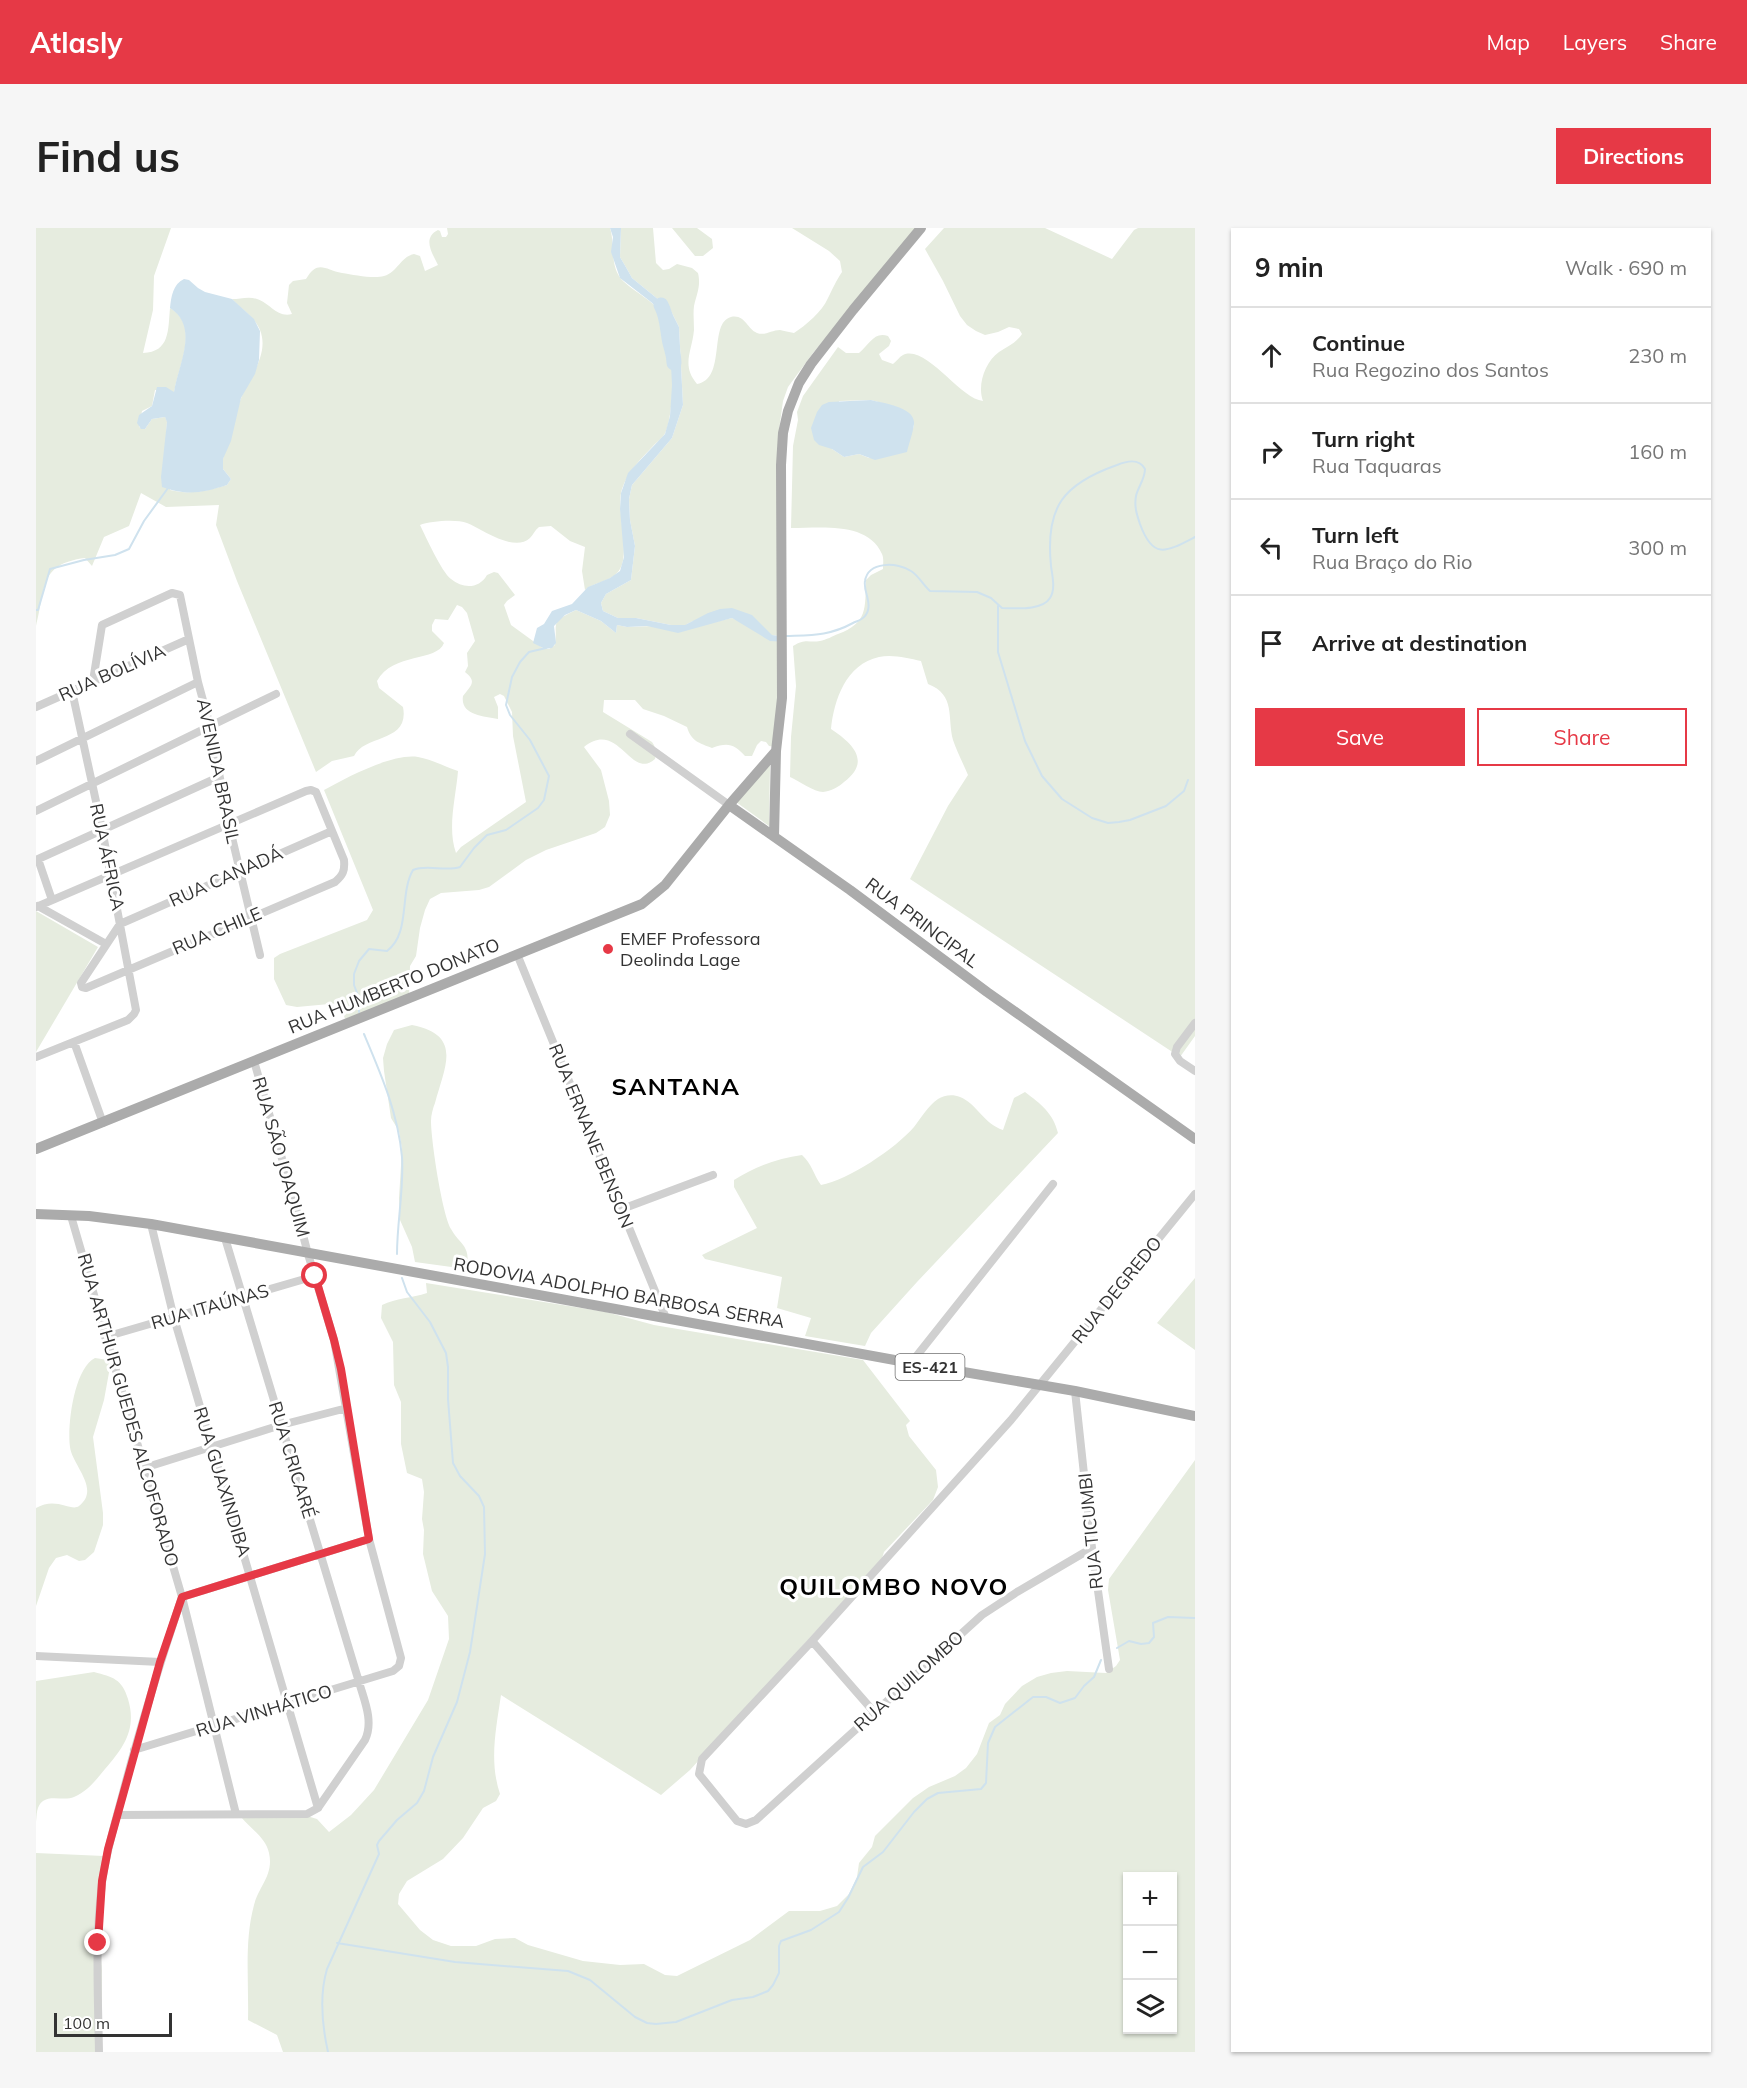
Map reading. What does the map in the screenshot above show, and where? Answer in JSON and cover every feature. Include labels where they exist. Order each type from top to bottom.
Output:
[{"type":"main road","points":[[774,836],[776,751],[781,713],[783,648],[781,465],[783,433],[792,398],[811,364],[921,228]]},
{"type":"main road","name":"RUA HUMBERTO DONATO","points":[[36,1149],[632,908],[652,897],[665,885],[776,751]]},
{"type":"main road","name":"RUA PRINCIPAL","points":[[729,805],[1195,1139]]},
{"type":"main road","name":"RODOVIA ADOLPHO BARBOSA SERRA","points":[[36,1214],[151,1224],[1075,1391],[1195,1416]]},
{"type":"street","name":"AVENIDA BRASIL","points":[[93,681],[99,633],[104,623],[172,593],[182,597],[229,825],[261,955]]},
{"type":"street","name":"RUA BOLÍVIA","points":[[36,707],[189,639]]},
{"type":"street","points":[[36,761],[198,682]]},
{"type":"street","name":"RUA ÁFRICA","points":[[72,691],[102,829],[136,1010],[128,1020],[74,1042]]},
{"type":"street","points":[[36,811],[276,694]]},
{"type":"street","name":"RUA PRINCIPAL","points":[[630,734],[729,805]]},
{"type":"street","points":[[52,900],[37,860],[219,777]]},
{"type":"street","points":[[37,907],[306,791],[316,792],[332,831]]},
{"type":"street","name":"RUA CHILE","points":[[106,944],[81,983],[82,987],[87,988],[335,882],[344,872],[344,860],[332,831]]},
{"type":"street","name":"RUA CANADÁ","points":[[120,924],[332,831]]},
{"type":"street","points":[[37,907],[106,944],[120,924]]},
{"type":"street","name":"RUA ERNANE BENSON","points":[[517,954],[666,1317]]},
{"type":"street","points":[[1195,1023],[1175,1052],[1177,1058],[1195,1071]]},
{"type":"street","points":[[36,1057],[74,1042],[102,1123]]},
{"type":"street","name":"RUA SÃO JOAQUIM","points":[[254,1061],[334,1340],[369,1539],[401,1658],[399,1666],[393,1671]]},
{"type":"street","points":[[622,1209],[713,1175]]},
{"type":"street","points":[[911,1363],[1053,1184]]},
{"type":"street","name":"RUA DEGREDO","points":[[737,1821],[699,1774],[702,1759],[812,1641],[1040,1386],[1195,1194]]},
{"type":"street","name":"RUA ARTHUR GUEDES ALCOFORADO","points":[[71,1216],[182,1597],[236,1814]]},
{"type":"street","name":"RUA GUAXINDIBA","points":[[151,1224],[174,1318],[318,1808]]},
{"type":"street","name":"RUA CRICARÉ","points":[[225,1238],[369,1720],[369,1730],[365,1740],[318,1808]]},
{"type":"street","name":"RUA ITAÚNAS","points":[[105,1337],[315,1276]]},
{"type":"street","name":"RUA TICUMBI","points":[[1075,1391],[1092,1548],[1109,1669]]},
{"type":"street","points":[[144,1468],[281,1425],[347,1408]]},
{"type":"street","points":[[99,2052],[100,1904],[108,1849],[134,1750],[182,1597],[369,1539]]},
{"type":"street","name":"RUA QUILOMBO","points":[[737,1821],[746,1824],[756,1820],[982,1615],[1092,1548]]},
{"type":"street","points":[[812,1641],[874,1712]]},
{"type":"street","points":[[36,1656],[160,1662]]},
{"type":"street","name":"RUA VINHÁTICO","points":[[134,1750],[393,1671]]},
{"type":"street","points":[[117,1815],[303,1814],[318,1808]]},
{"type":"shaded area","points":[[36,228],[171,228],[154,276],[153,310],[143,353],[152,352],[163,344],[168,332],[170,308],[179,316],[184,325],[185,347],[174,393],[155,390],[152,406],[142,411],[139,427],[145,429],[152,419],[165,417],[170,490],[192,492],[227,485],[231,479],[223,469],[223,459],[240,401],[257,367],[262,349],[262,339],[257,325],[232,299],[254,298],[287,315],[292,314],[287,303],[289,285],[293,281],[306,279],[314,269],[322,267],[358,276],[380,277],[389,274],[405,258],[414,254],[420,256],[425,271],[438,265],[430,246],[430,237],[438,230],[442,237],[446,237],[447,228],[610,228],[614,264],[619,276],[661,311],[666,321],[672,352],[671,406],[666,431],[635,465],[622,489],[620,498],[624,556],[622,566],[614,576],[585,590],[582,571],[585,547],[570,541],[551,526],[539,527],[530,538],[516,543],[498,538],[463,522],[443,521],[420,525],[434,554],[451,579],[461,585],[470,586],[480,583],[487,575],[498,573],[515,595],[504,605],[511,625],[544,649],[555,645],[558,620],[576,610],[601,621],[616,633],[617,625],[627,627],[706,624],[732,618],[786,642],[775,747],[761,741],[752,756],[745,756],[730,745],[712,748],[693,738],[687,727],[643,709],[635,700],[604,700],[603,712],[652,742],[656,752],[655,759],[646,764],[638,762],[615,744],[606,740],[596,740],[584,747],[601,770],[610,815],[605,827],[596,833],[546,850],[526,860],[489,887],[441,893],[430,899],[420,928],[416,956],[410,966],[409,994],[345,1019],[340,1003],[297,1007],[286,1005],[274,979],[274,958],[367,920],[373,910],[324,790],[370,768],[407,757],[423,758],[458,771],[452,823],[456,853],[461,847],[526,802],[513,736],[512,712],[504,696],[500,694],[494,697],[498,707],[498,719],[474,713],[465,707],[463,696],[472,681],[465,672],[468,666],[467,653],[475,641],[467,613],[457,605],[448,620],[435,619],[432,625],[432,631],[444,643],[440,649],[393,666],[377,681],[379,688],[403,707],[400,727],[393,733],[367,744],[354,756],[332,761],[316,772],[216,525],[219,505],[166,507],[141,493],[129,526],[104,537],[92,566],[85,558],[70,561],[51,572],[44,590],[36,626]]},
{"type":"shaded area","points":[[621,228],[653,228],[656,263],[663,270],[677,264],[692,268],[698,273],[699,286],[694,306],[694,330],[688,364],[697,384],[706,380],[712,372],[720,329],[724,321],[731,317],[740,318],[757,333],[780,330],[794,333],[822,308],[842,272],[840,261],[829,251],[792,228],[919,228],[813,353],[788,387],[783,401],[779,430],[786,637],[771,635],[752,616],[671,625],[636,618],[618,618],[603,611],[601,603],[606,594],[631,580],[635,546],[630,520],[629,499],[632,485],[672,438],[683,405],[679,327],[670,309],[632,278],[620,257]]},
{"type":"shaded area","points":[[672,228],[697,228],[712,239],[713,248],[703,256],[695,256]]},
{"type":"shaded area","points":[[944,228],[1045,228],[1112,259],[1138,228],[1195,228],[1195,1036],[1180,1057],[910,879],[948,806],[968,775],[953,740],[947,700],[943,694],[928,684],[921,661],[884,656],[868,661],[850,675],[835,706],[831,729],[852,746],[858,760],[857,767],[842,784],[832,790],[819,792],[790,777],[796,686],[793,646],[804,641],[825,640],[855,625],[865,606],[866,580],[883,569],[883,557],[875,543],[855,531],[791,528],[793,446],[798,420],[797,412],[803,396],[838,347],[846,353],[859,353],[875,337],[883,335],[888,336],[891,341],[889,346],[879,354],[882,360],[893,364],[903,355],[912,354],[922,357],[964,391],[983,401],[981,388],[986,368],[994,356],[1022,334],[1019,329],[1009,327],[985,335],[967,325],[925,249]],"holes":[[[871,400],[893,406],[914,425],[913,429],[869,458],[859,454],[844,457],[832,449],[839,401]]]},
{"type":"shaded area","points":[[770,765],[769,826],[736,802]]},
{"type":"shaded area","points":[[36,911],[98,947],[36,1052]]},
{"type":"shaded area","points":[[412,1025],[439,1036],[444,1044],[446,1065],[432,1114],[431,1130],[444,1208],[451,1229],[466,1250],[466,1269],[415,1262],[412,1247],[400,1220],[402,1149],[399,1131],[391,1118],[383,1058],[394,1030]]},
{"type":"shaded area","points":[[1025,1092],[1050,1114],[1058,1133],[917,1282],[871,1333],[865,1346],[805,1336],[811,1318],[777,1308],[782,1277],[705,1259],[702,1255],[757,1228],[734,1187],[734,1180],[750,1171],[775,1161],[802,1155],[821,1185],[832,1182],[857,1170],[895,1145],[940,1098],[954,1095],[966,1100],[991,1123],[1003,1130],[1014,1098]]},
{"type":"shaded area","points":[[1195,1278],[1195,1350],[1157,1323]]},
{"type":"shaded area","points":[[426,1283],[606,1312],[654,1325],[863,1360],[910,1421],[906,1425],[909,1436],[936,1470],[938,1487],[933,1500],[884,1552],[882,1558],[690,1770],[661,1795],[501,1695],[494,1757],[500,1794],[496,1801],[483,1808],[463,1838],[443,1859],[407,1881],[399,1894],[398,1904],[420,1930],[433,1940],[451,1946],[476,1946],[495,1939],[515,1938],[528,1945],[583,1961],[620,1965],[644,1964],[665,1975],[677,1976],[750,1940],[789,1911],[820,1911],[837,1906],[849,1894],[857,1877],[859,1863],[872,1847],[875,1836],[913,1798],[966,1768],[977,1754],[989,1723],[1000,1715],[1005,1704],[1022,1686],[1037,1677],[1051,1673],[1067,1671],[1106,1673],[1116,1666],[1120,1660],[1108,1590],[1109,1579],[1195,1460],[1195,2052],[283,2052],[277,2035],[248,2020],[249,1933],[256,1898],[268,1874],[270,1861],[265,1843],[241,1817],[307,1816],[317,1819],[329,1832],[351,1815],[374,1790],[428,1700],[449,1639],[448,1616],[432,1591],[423,1554],[424,1492],[422,1479],[407,1473],[401,1444],[401,1402],[394,1385],[393,1342],[381,1318],[382,1305],[427,1293]]},
{"type":"shaded area","points":[[95,1358],[108,1360],[110,1367],[104,1400],[93,1437],[103,1525],[94,1552],[85,1560],[79,1561],[67,1555],[56,1558],[49,1568],[36,1606],[36,1508],[50,1503],[76,1507],[85,1499],[87,1492],[84,1477],[72,1454],[69,1438],[71,1412],[77,1385],[88,1364]]},
{"type":"shaded area","points":[[94,1672],[116,1680],[126,1692],[131,1720],[127,1737],[118,1753],[83,1792],[74,1797],[50,1798],[43,1801],[38,1808],[36,1822],[36,1681]]},
{"type":"shaded area","points":[[36,1853],[104,1856],[97,1917],[102,1970],[102,2052],[36,2052]]},
{"type":"water","points":[[610,228],[621,228],[620,257],[632,278],[670,309],[679,327],[683,405],[672,438],[632,485],[629,499],[630,520],[635,546],[631,580],[606,594],[601,603],[603,611],[618,618],[636,618],[671,625],[685,625],[708,613],[732,608],[752,615],[772,635],[786,637],[786,642],[770,641],[732,618],[678,633],[647,626],[617,625],[616,633],[601,621],[576,610],[565,615],[554,626],[556,643],[552,648],[545,649],[533,643],[537,628],[544,624],[552,611],[572,604],[588,587],[620,571],[624,557],[621,493],[628,473],[665,434],[670,416],[672,385],[669,325],[662,312],[620,278],[611,252],[613,237]]},
{"type":"water","points":[[184,279],[205,292],[232,299],[254,319],[260,331],[259,360],[255,374],[241,398],[231,441],[223,459],[223,469],[231,479],[227,485],[195,492],[180,492],[162,487],[167,422],[165,417],[152,419],[145,429],[141,429],[137,423],[139,415],[152,406],[157,387],[166,387],[174,392],[186,336],[179,316],[170,308],[175,287]]},
{"type":"water","points":[[871,400],[904,410],[913,418],[914,424],[907,452],[875,460],[859,454],[844,457],[832,449],[819,445],[814,440],[811,428],[822,405],[829,402]]},
{"type":"waterway","points":[[661,305],[666,319],[674,363]]},
{"type":"waterway","points":[[786,636],[828,633],[865,616],[869,607],[865,585],[867,574],[884,565],[899,566],[911,571],[930,591],[977,592],[991,598],[1002,608],[1028,608],[1041,605],[1050,598],[1053,590],[1051,528],[1062,500],[1083,480],[1125,462],[1140,463],[1145,469],[1136,496],[1136,507],[1140,524],[1150,543],[1162,550],[1195,537]]},
{"type":"waterway","points":[[36,610],[38,610],[50,569],[115,555],[129,549],[144,521],[168,488]]},
{"type":"waterway","points":[[998,606],[998,652],[1025,741],[1042,776],[1062,799],[1092,818],[1108,823],[1119,822],[1166,806],[1184,791],[1188,780]]},
{"type":"waterway","points":[[359,1012],[359,998],[354,985],[354,974],[359,961],[369,949],[387,951],[394,943],[402,924],[406,890],[413,870],[460,867],[487,835],[506,830],[538,808],[544,800],[549,776],[530,740],[510,715],[506,705],[512,677],[520,662],[529,652],[546,648]]},
{"type":"waterway","points":[[364,1034],[388,1094],[400,1141],[402,1181],[397,1254]]},
{"type":"waterway","points":[[328,2052],[322,2010],[327,1969],[379,1854],[377,1845],[379,1841],[397,1820],[417,1803],[424,1791],[433,1757],[457,1702],[470,1652],[485,1554],[484,1507],[479,1496],[460,1476],[453,1463],[446,1353],[430,1322],[407,1292],[402,1278]]},
{"type":"waterway","points":[[1117,1648],[1129,1641],[1149,1643],[1154,1637],[1153,1623],[1168,1617],[1195,1618]]},
{"type":"waterway","points":[[337,1943],[455,1962],[568,1971],[590,1980],[635,2017],[647,2023],[676,2022],[732,2000],[753,1997],[768,1991],[773,1985],[779,1973],[781,1941],[811,1930],[839,1912],[863,1867],[883,1852],[927,1799],[938,1793],[981,1789],[986,1783],[988,1743],[995,1727],[1033,1697],[1046,1697],[1060,1703],[1075,1698],[1094,1677],[1101,1660]]},
{"type":"place","name":"EMEF Professora Deolinda Lage","points":[[608,949]]},
{"type":"district","name":"SANTANA","points":[[676,1087]]},
{"type":"district","name":"QUILOMBO NOVO","points":[[894,1587]]},
{"type":"route","points":[[98,1943],[102,1881],[108,1849],[134,1750],[182,1597],[369,1539],[341,1369],[315,1276]]}]
